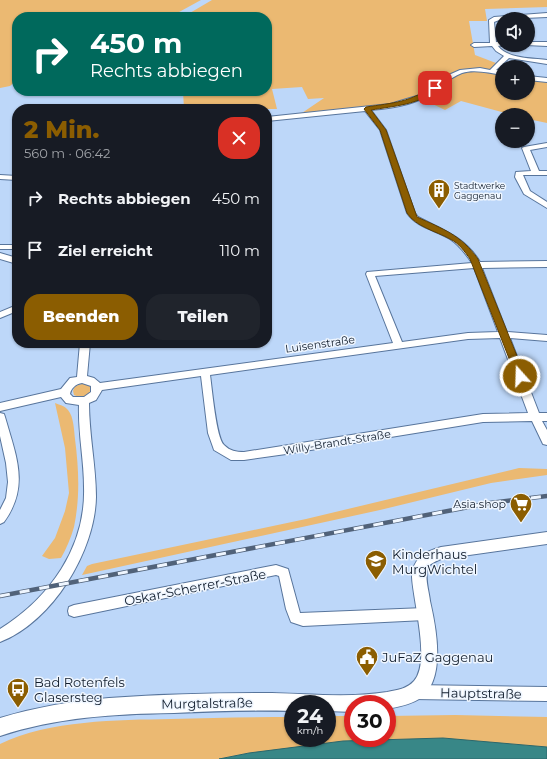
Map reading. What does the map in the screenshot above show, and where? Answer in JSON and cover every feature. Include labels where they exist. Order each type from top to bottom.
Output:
[{"type":"street","points":[[547,16],[494,19],[491,21],[493,44],[499,52],[508,56],[547,62]]},
{"type":"street","points":[[535,41],[547,44]]},
{"type":"street","points":[[474,45],[493,44]]},
{"type":"street","points":[[492,71],[508,56]]},
{"type":"street","points":[[272,118],[391,106],[422,96],[462,71],[495,72]]},
{"type":"street","points":[[535,79],[547,80]]},
{"type":"street","points":[[366,109],[383,130],[414,219],[454,238],[470,253],[477,265],[536,417],[547,441]]},
{"type":"street","points":[[536,173],[526,148],[547,145]]},
{"type":"street","points":[[547,173],[519,174],[518,177],[524,188],[547,206]]},
{"type":"street","points":[[0,177],[12,178]]},
{"type":"street","points":[[538,199],[547,198]]},
{"type":"street","points":[[0,247],[12,247]]},
{"type":"street","points":[[0,256],[12,260]]},
{"type":"street","points":[[399,345],[370,274],[477,265],[547,264]]},
{"type":"street","points":[[0,315],[12,310]]},
{"type":"street","name":"Luisenstraße","points":[[97,387],[468,336],[505,335],[547,338]]},
{"type":"street","points":[[82,379],[84,348]]},
{"type":"street","name":"Willy-Brandt-Straße","points":[[205,372],[214,433],[218,447],[231,456],[286,450],[483,418],[547,418]]},
{"type":"street","points":[[0,407],[65,392],[70,384],[82,379],[92,381],[97,387],[94,396],[84,402],[70,400],[65,395],[65,392]]},
{"type":"street","points":[[0,636],[32,614],[63,580],[84,535],[90,500],[83,417],[84,402]]},
{"type":"street","points":[[0,417],[10,457],[13,491],[10,503],[0,519]]},
{"type":"street","points":[[414,692],[425,681],[429,670],[429,650],[420,585],[420,573],[423,563],[429,557],[441,553],[547,538]]},
{"type":"street","name":"Oskar-Scherrer-Straße","points":[[74,611],[276,570],[284,573],[292,609],[296,618],[303,620],[425,614]]},
{"type":"street","name":"Hauptstraße","points":[[414,692],[547,694]]},
{"type":"street","name":"Murgtalstraße","points":[[0,727],[46,714],[125,705],[376,702],[394,700],[414,692]]},
{"type":"shaded area","points":[[0,0],[201,0],[179,12],[12,12],[12,84],[0,88]]},
{"type":"shaded area","points":[[212,0],[547,0],[547,7],[485,9],[487,21],[469,21],[475,55],[495,63],[490,70],[495,71],[495,100],[535,100],[535,78],[547,80],[547,123],[535,120],[535,108],[495,108],[495,110],[461,101],[445,110],[416,96],[390,104],[302,113],[324,98],[308,99],[302,87],[272,89],[272,12],[192,12]]},
{"type":"shaded area","points":[[272,89],[277,109],[272,109],[272,104],[184,104],[183,96],[272,96]]},
{"type":"shaded area","points":[[85,383],[91,384],[93,391],[80,397],[74,395],[73,391],[75,386]]},
{"type":"shaded area","points":[[55,403],[67,409],[73,420],[78,495],[74,527],[67,547],[61,558],[49,559],[42,556],[55,538],[65,511],[69,493],[65,448]]},
{"type":"shaded area","points":[[519,468],[547,469],[547,475],[491,483],[380,510],[82,575],[87,566],[92,564],[306,519]]},
{"type":"shaded area","points":[[455,715],[547,717],[547,747],[249,753],[219,759],[0,759],[0,744],[19,736],[62,726],[129,720],[284,717],[284,747],[336,747],[336,716],[344,716],[344,747],[396,747],[396,716]]},
{"type":"shaded area","points":[[443,738],[547,747],[547,759],[219,759],[249,753],[296,747],[336,747],[336,742],[343,741],[344,747],[396,747],[396,739]]},
{"type":"railway","points":[[0,596],[490,503],[547,496]]},
{"type":"place","name":"Stadtwerke Gaggenau","points":[[439,210]]},
{"type":"place","name":"Asia shop","points":[[521,524]]},
{"type":"place","name":"Kinderhaus MurgWichtel","points":[[376,580]]},
{"type":"place","name":"JuFaZ Gaggenau","points":[[367,676]]},
{"type":"place","name":"Bad Rotenfels Glasersteg","points":[[18,708]]},
{"type":"route","points":[[435,88],[422,96],[405,103],[366,109],[383,130],[414,219],[454,238],[466,248],[474,259],[520,376]]}]
